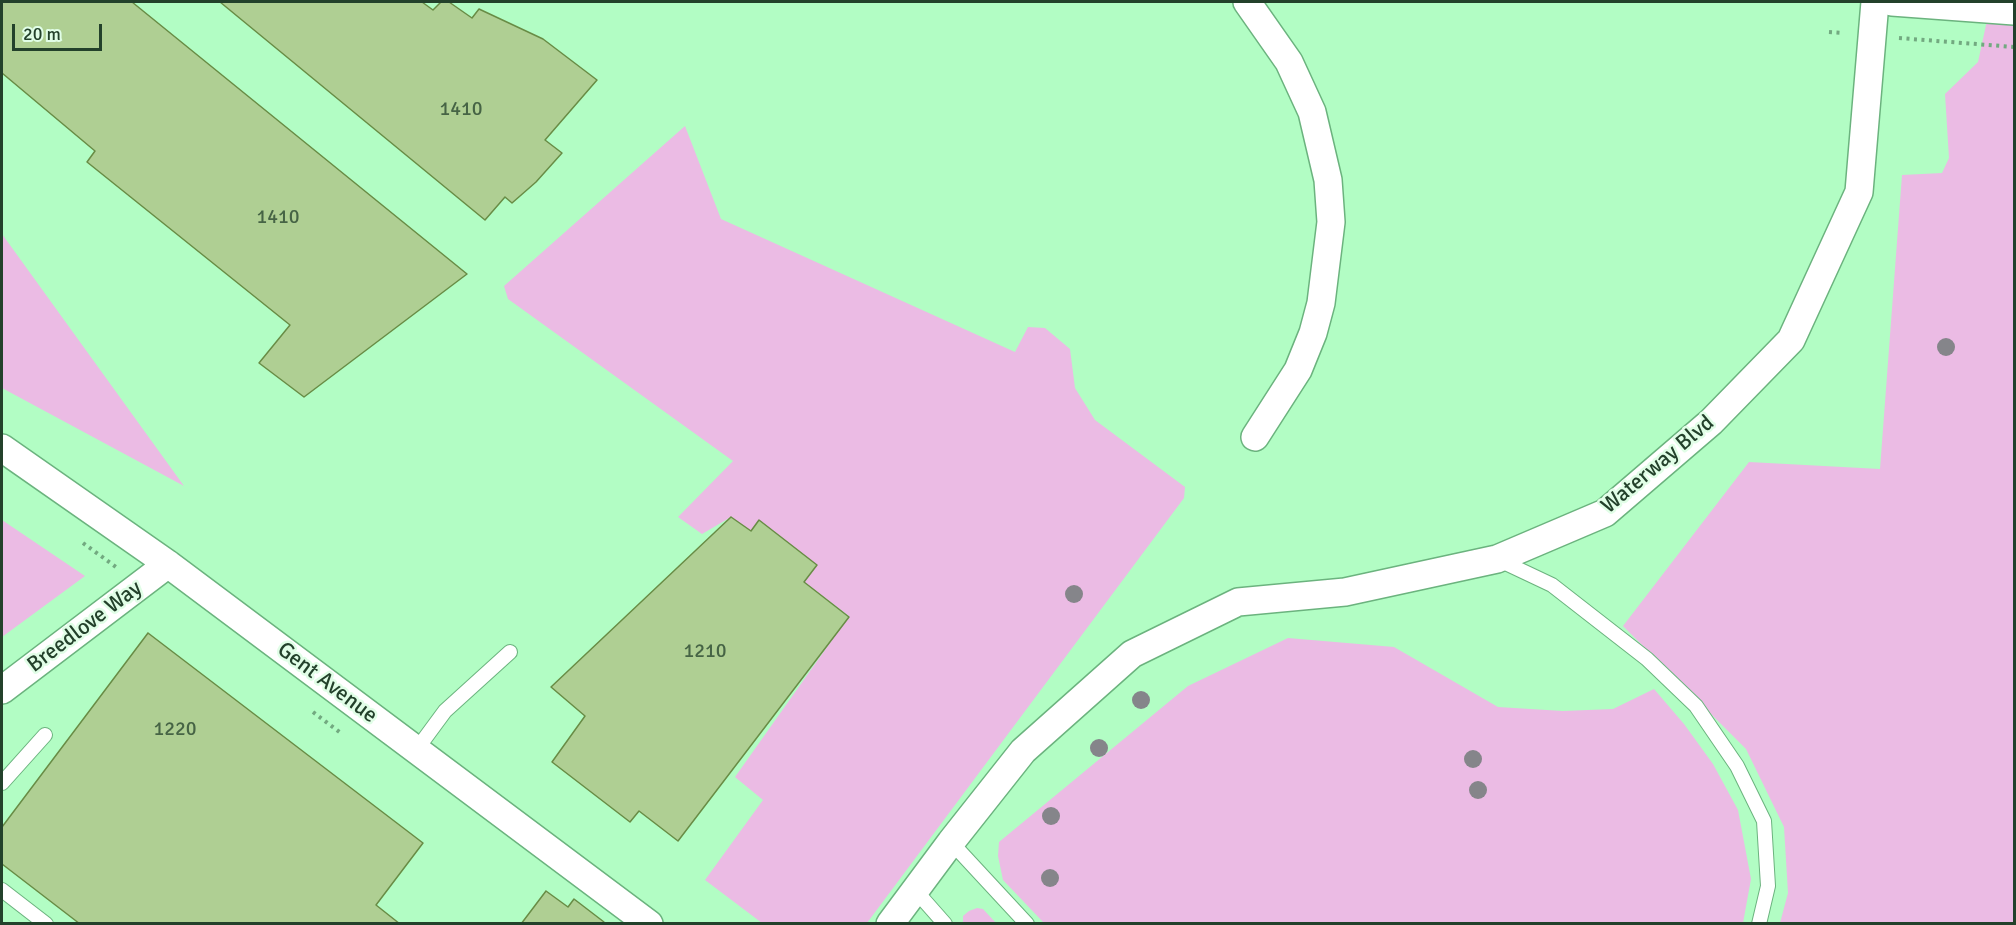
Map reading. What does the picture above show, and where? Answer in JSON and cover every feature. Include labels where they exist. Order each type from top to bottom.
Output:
[{"type":"street","points":[[1247,2],[1289,62],[1312,112],[1328,180],[1331,222],[1321,303],[1312,333],[1298,370],[1254,437]]},
{"type":"street","name":"Waterway Blvd","points":[[890,924],[1023,751],[1132,654],[1238,602],[1345,592],[1497,559],[1605,513],[1711,422],[1791,340],[1859,192],[1875,2]]},
{"type":"street","points":[[1892,2],[2014,10]]},
{"type":"street","name":"Gent Avenue","points":[[2,448],[168,564],[649,924]]},
{"type":"street","name":"Breedlove Way","points":[[2,690],[168,564]]},
{"type":"lane","points":[[1497,559],[1552,585],[1647,659],[1696,706],[1737,766],[1764,821],[1768,886],[1759,924]]},
{"type":"lane","points":[[417,749],[445,711],[510,652]]},
{"type":"lane","points":[[2,783],[45,735]]},
{"type":"lane","points":[[951,842],[1027,924]]},
{"type":"lane","points":[[2,890],[46,924]]},
{"type":"lane","points":[[915,890],[945,924]]},
{"type":"path","points":[[1913,39],[2014,47]]},
{"type":"shaded area","points":[[1991,2],[2014,2],[2014,923],[1780,923],[1788,893],[1784,827],[1746,749],[1623,626],[1749,462],[1880,469],[1902,175],[1942,173],[1949,158],[1945,94],[1978,62]]},
{"type":"shaded area","points":[[685,126],[721,219],[1015,352],[1028,327],[1045,328],[1070,349],[1075,388],[1095,420],[1185,487],[1184,498],[867,923],[762,923],[705,880],[763,800],[735,777],[849,616],[804,582],[817,565],[759,520],[751,531],[731,517],[702,534],[678,517],[733,461],[508,299],[504,286]]},
{"type":"shaded area","points":[[2,234],[184,486],[2,388]]},
{"type":"shaded area","points":[[2,520],[85,576],[2,637]]},
{"type":"shaded area","points":[[1288,638],[1394,647],[1498,707],[1563,711],[1613,709],[1654,689],[1684,724],[1713,764],[1738,810],[1751,879],[1743,923],[1044,923],[1003,880],[998,856],[999,842],[1188,686]]},
{"type":"shaded area","points":[[977,908],[983,909],[996,923],[963,923],[963,916]]},
{"type":"building","points":[[2,2],[132,2],[467,274],[304,397],[259,363],[290,325],[87,162],[95,151],[2,73]]},
{"type":"building","points":[[220,2],[422,2],[433,10],[441,2],[449,2],[472,18],[479,9],[543,39],[597,80],[545,140],[562,153],[536,182],[512,203],[505,197],[485,220]]},
{"type":"building","points":[[731,517],[751,531],[759,520],[817,565],[804,582],[849,617],[678,841],[639,811],[630,822],[552,762],[585,716],[551,687]]},
{"type":"building","points":[[148,633],[423,843],[376,905],[400,924],[80,924],[2,864],[2,827]]},
{"type":"building","points":[[546,891],[568,907],[574,899],[604,922],[602,924],[521,924]]}]
